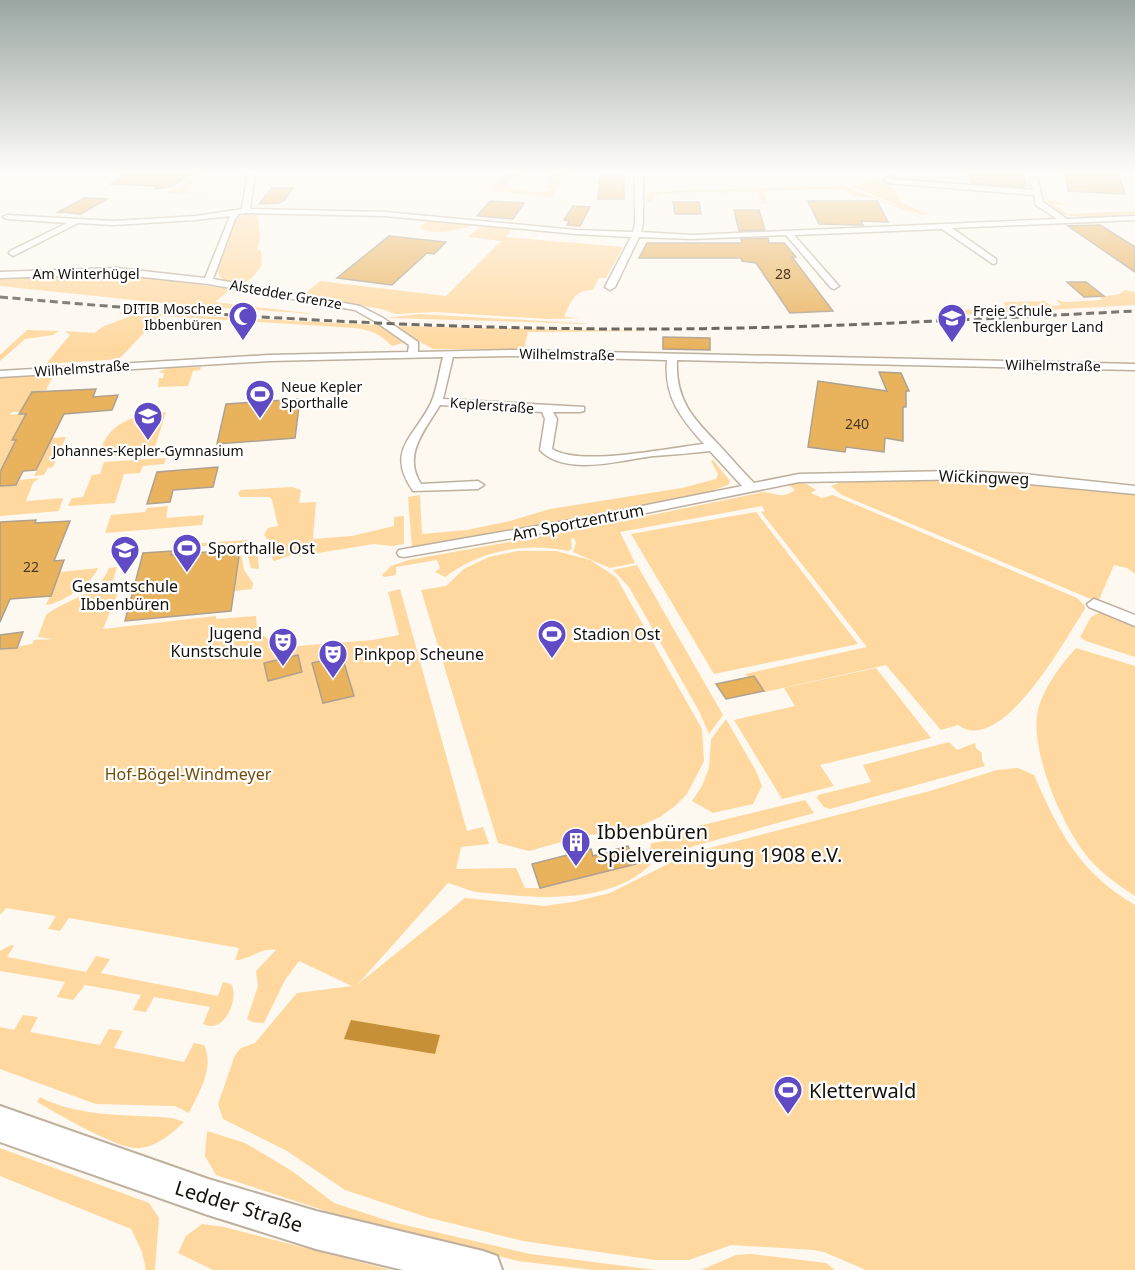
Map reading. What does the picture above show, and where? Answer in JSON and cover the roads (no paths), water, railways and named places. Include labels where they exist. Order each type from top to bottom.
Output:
[{"type":"main road","name":"Ledder Straße","points":[[0,1124],[137,1174],[316,1230],[483,1270]]},
{"type":"street","points":[[13,254],[59,230]]},
{"type":"street","name":"Alstedder Grenze","points":[[227,230],[208,281],[357,308],[376,316],[389,328],[414,344],[413,355]]},
{"type":"street","points":[[558,230],[692,237],[861,230]]},
{"type":"street","points":[[610,287],[637,230]]},
{"type":"street","points":[[949,230],[993,261]]},
{"type":"street","points":[[789,234],[834,286]]},
{"type":"street","name":"Am Winterhügel","points":[[0,275],[116,271],[208,281]]},
{"type":"street","name":"Wilhelmstraße","points":[[0,374],[201,361],[569,353],[1135,367]]},
{"type":"street","name":"Keplerstraße","points":[[449,354],[437,402],[408,448],[408,474],[417,488],[478,485]]},
{"type":"street","points":[[672,357],[671,379],[676,397],[690,418],[750,487]]},
{"type":"street","name":"Keplerstraße","points":[[437,402],[530,406],[546,410],[580,409]]},
{"type":"street","name":"Keplerstraße","points":[[546,410],[551,419],[546,450],[555,458],[577,462],[714,447]]},
{"type":"street","name":"Wickingweg","points":[[832,480],[957,475],[1023,478],[1135,490]]},
{"type":"street","name":"Am Sportzentrum","points":[[404,553],[582,522],[800,478],[832,480]]},
{"type":"street","points":[[1094,604],[1135,621]]},
{"type":"railway","points":[[0,297],[167,311],[333,321],[583,329],[784,327],[1135,311]]},
{"type":"place","name":"DITIB Moschee Ibbenbüren","points":[[243,342]]},
{"type":"place","name":"Freie Schule Tecklenburger Land","points":[[952,344]]},
{"type":"place","name":"Neue Kepler Sporthalle","points":[[260,420]]},
{"type":"place","name":"Johannes-Kepler-Gymnasium","points":[[148,442]]},
{"type":"place","name":"Sporthalle Ost","points":[[187,574]]},
{"type":"place","name":"Gesamtschule Ibbenbüren","points":[[125,576]]},
{"type":"place","name":"Stadion Ost","points":[[552,660]]},
{"type":"place","name":"Jugend Kunstschule","points":[[283,668]]},
{"type":"place","name":"Pinkpop Scheune","points":[[333,680]]},
{"type":"place","name":"Ibbenbüren Spielvereinigung 1908 e.V.","points":[[576,868]]},
{"type":"place","name":"Kletterwald","points":[[788,1116]]},
{"type":"park label","name":"Hof-Bögel-Windmeyer","points":[[188,774]]}]
